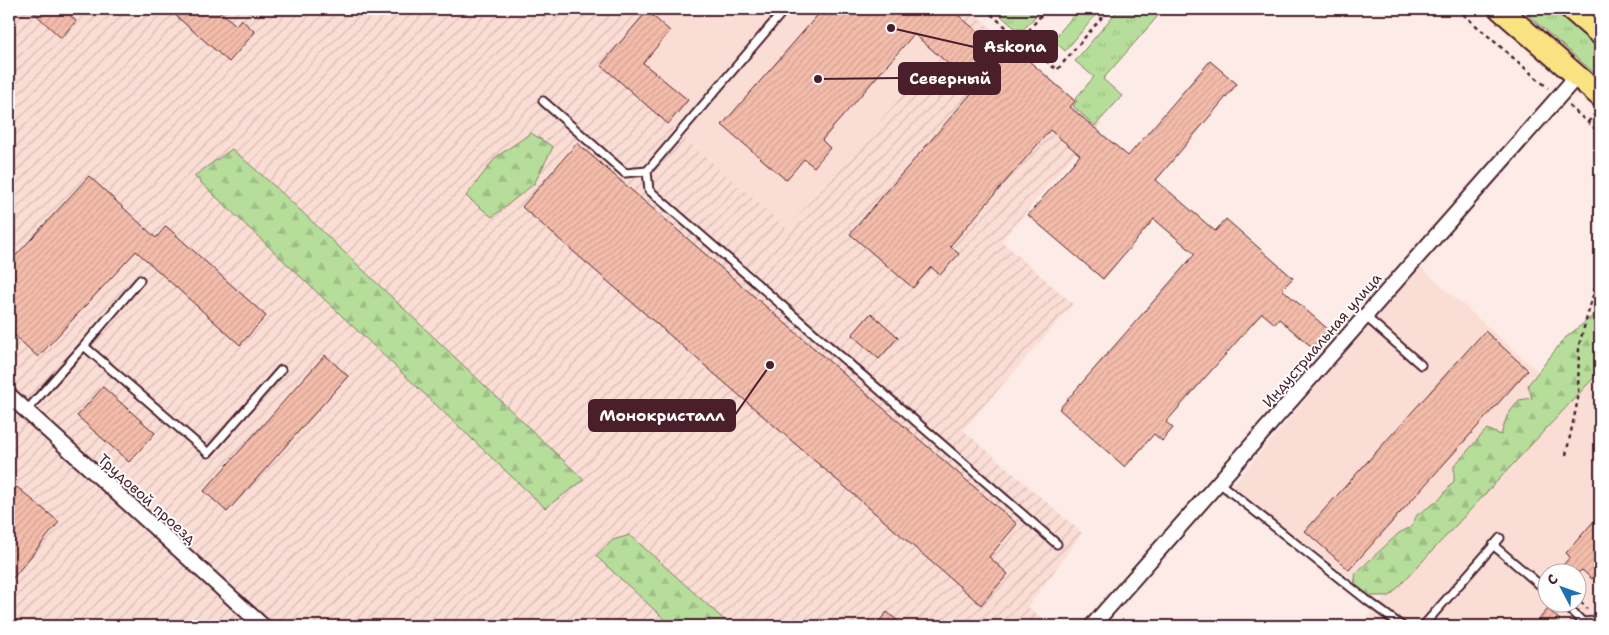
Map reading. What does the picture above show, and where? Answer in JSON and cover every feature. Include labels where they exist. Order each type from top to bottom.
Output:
[{"type":"main road","points":[[1500,9],[1600,96]]},
{"type":"main road","points":[[1571,9],[1600,34]]},
{"type":"street","name":"Индустриальная улица","points":[[1092,626],[1578,76]]},
{"type":"street","name":"Трудовой проезд","points":[[9,395],[263,626]]},
{"type":"lane","points":[[543,101],[626,173],[647,171],[785,9]]},
{"type":"lane","points":[[647,171],[649,190],[1056,544]]},
{"type":"lane","points":[[26,411],[140,280]]},
{"type":"lane","points":[[1365,315],[1421,365]]},
{"type":"lane","points":[[84,346],[208,453],[282,370]]},
{"type":"lane","points":[[1218,482],[1402,626]]},
{"type":"lane","points":[[1423,626],[1500,538]]},
{"type":"lane","points":[[1493,545],[1536,582]]},
{"type":"lane","points":[[1572,612],[1584,622],[1595,621],[1600,615]]},
{"type":"path","points":[[985,9],[1057,70],[1109,9]]},
{"type":"path","points":[[1020,40],[1046,9]]},
{"type":"path","points":[[1457,9],[1600,133]]},
{"type":"path","points":[[1588,122],[1600,108]]},
{"type":"path","points":[[1566,456],[1578,399],[1580,345],[1600,271]]},
{"type":"shaded area","points":[[9,9],[649,9],[601,65],[787,228],[937,55],[914,34],[936,9],[969,9],[1101,123],[1001,241],[1073,304],[963,430],[1082,533],[1028,607],[1050,626],[9,626]]},
{"type":"shaded area","points":[[649,9],[936,9],[914,34],[938,55],[787,228],[601,65]]},
{"type":"shaded area","points":[[1419,266],[1551,383],[1368,591],[1231,487]]},
{"type":"shaded area","points":[[1600,358],[1600,626],[1360,626]]},
{"type":"green space","points":[[993,9],[1042,9],[1024,29],[1016,29]]},
{"type":"green space","points":[[1079,9],[1101,9],[1065,51],[1053,40]]},
{"type":"green space","points":[[1119,9],[1164,9],[1103,79],[1122,96],[1095,126],[1073,106],[1077,101],[1075,99],[1094,77],[1075,61]]},
{"type":"green space","points":[[1521,9],[1554,9],[1600,49],[1600,78]]},
{"type":"green space","points":[[531,133],[553,147],[534,184],[492,217],[466,196],[496,157]]},
{"type":"green space","points":[[232,149],[280,191],[584,480],[545,508],[194,176]]},
{"type":"green space","points":[[1600,310],[1600,371],[1390,596],[1367,596],[1354,585],[1356,573],[1399,533],[1411,527],[1417,515],[1439,500],[1454,481],[1454,466],[1487,429],[1501,435],[1507,416],[1519,400],[1532,398],[1528,385],[1564,339]]},
{"type":"green space","points":[[630,535],[731,626],[672,626],[596,556],[613,540]]},
{"type":"building","points":[[30,9],[63,9],[76,21],[61,38]]},
{"type":"building","points":[[168,9],[217,9],[236,25],[241,19],[255,32],[229,62]]},
{"type":"building","points":[[823,9],[951,9],[1005,55],[1013,47],[1075,101],[1070,107],[1128,156],[1210,61],[1237,84],[1156,180],[1215,231],[1226,219],[1293,278],[1282,289],[1330,331],[1314,349],[1279,319],[1275,324],[1262,313],[1166,422],[1173,428],[1162,441],[1154,434],[1125,467],[1059,409],[1195,254],[1154,219],[1103,279],[1028,215],[1080,155],[1050,130],[950,246],[959,254],[940,275],[931,267],[913,288],[850,234],[976,88],[914,34],[822,140],[830,148],[814,167],[804,159],[786,180],[722,125]]},
{"type":"building","points":[[647,11],[670,31],[643,63],[688,100],[668,124],[601,65]]},
{"type":"building","points":[[577,143],[1017,524],[989,557],[1008,574],[981,605],[522,207]]},
{"type":"building","points":[[89,176],[156,238],[166,226],[266,316],[240,345],[136,251],[38,357],[9,330],[9,263]]},
{"type":"building","points":[[871,313],[898,337],[879,359],[852,335]]},
{"type":"building","points":[[1485,331],[1528,370],[1349,570],[1305,531]]},
{"type":"building","points":[[325,355],[348,376],[227,512],[204,491]]},
{"type":"building","points":[[103,387],[155,433],[129,462],[77,416]]},
{"type":"building","points":[[17,487],[59,522],[9,583],[9,498]]},
{"type":"building","points":[[1600,514],[1600,569],[1592,579],[1586,574],[1586,562],[1566,562],[1570,557],[1566,553]]},
{"type":"building","points":[[887,612],[904,626],[875,626]]},
{"type":"building","points":[[1545,612],[1551,612],[1560,620],[1554,626],[1533,626]]},
{"type":"place","name":"Askona","points":[[891,28]]},
{"type":"place","name":"Северный","points":[[818,79]]},
{"type":"place","name":"Монокристалл","points":[[770,365]]}]
